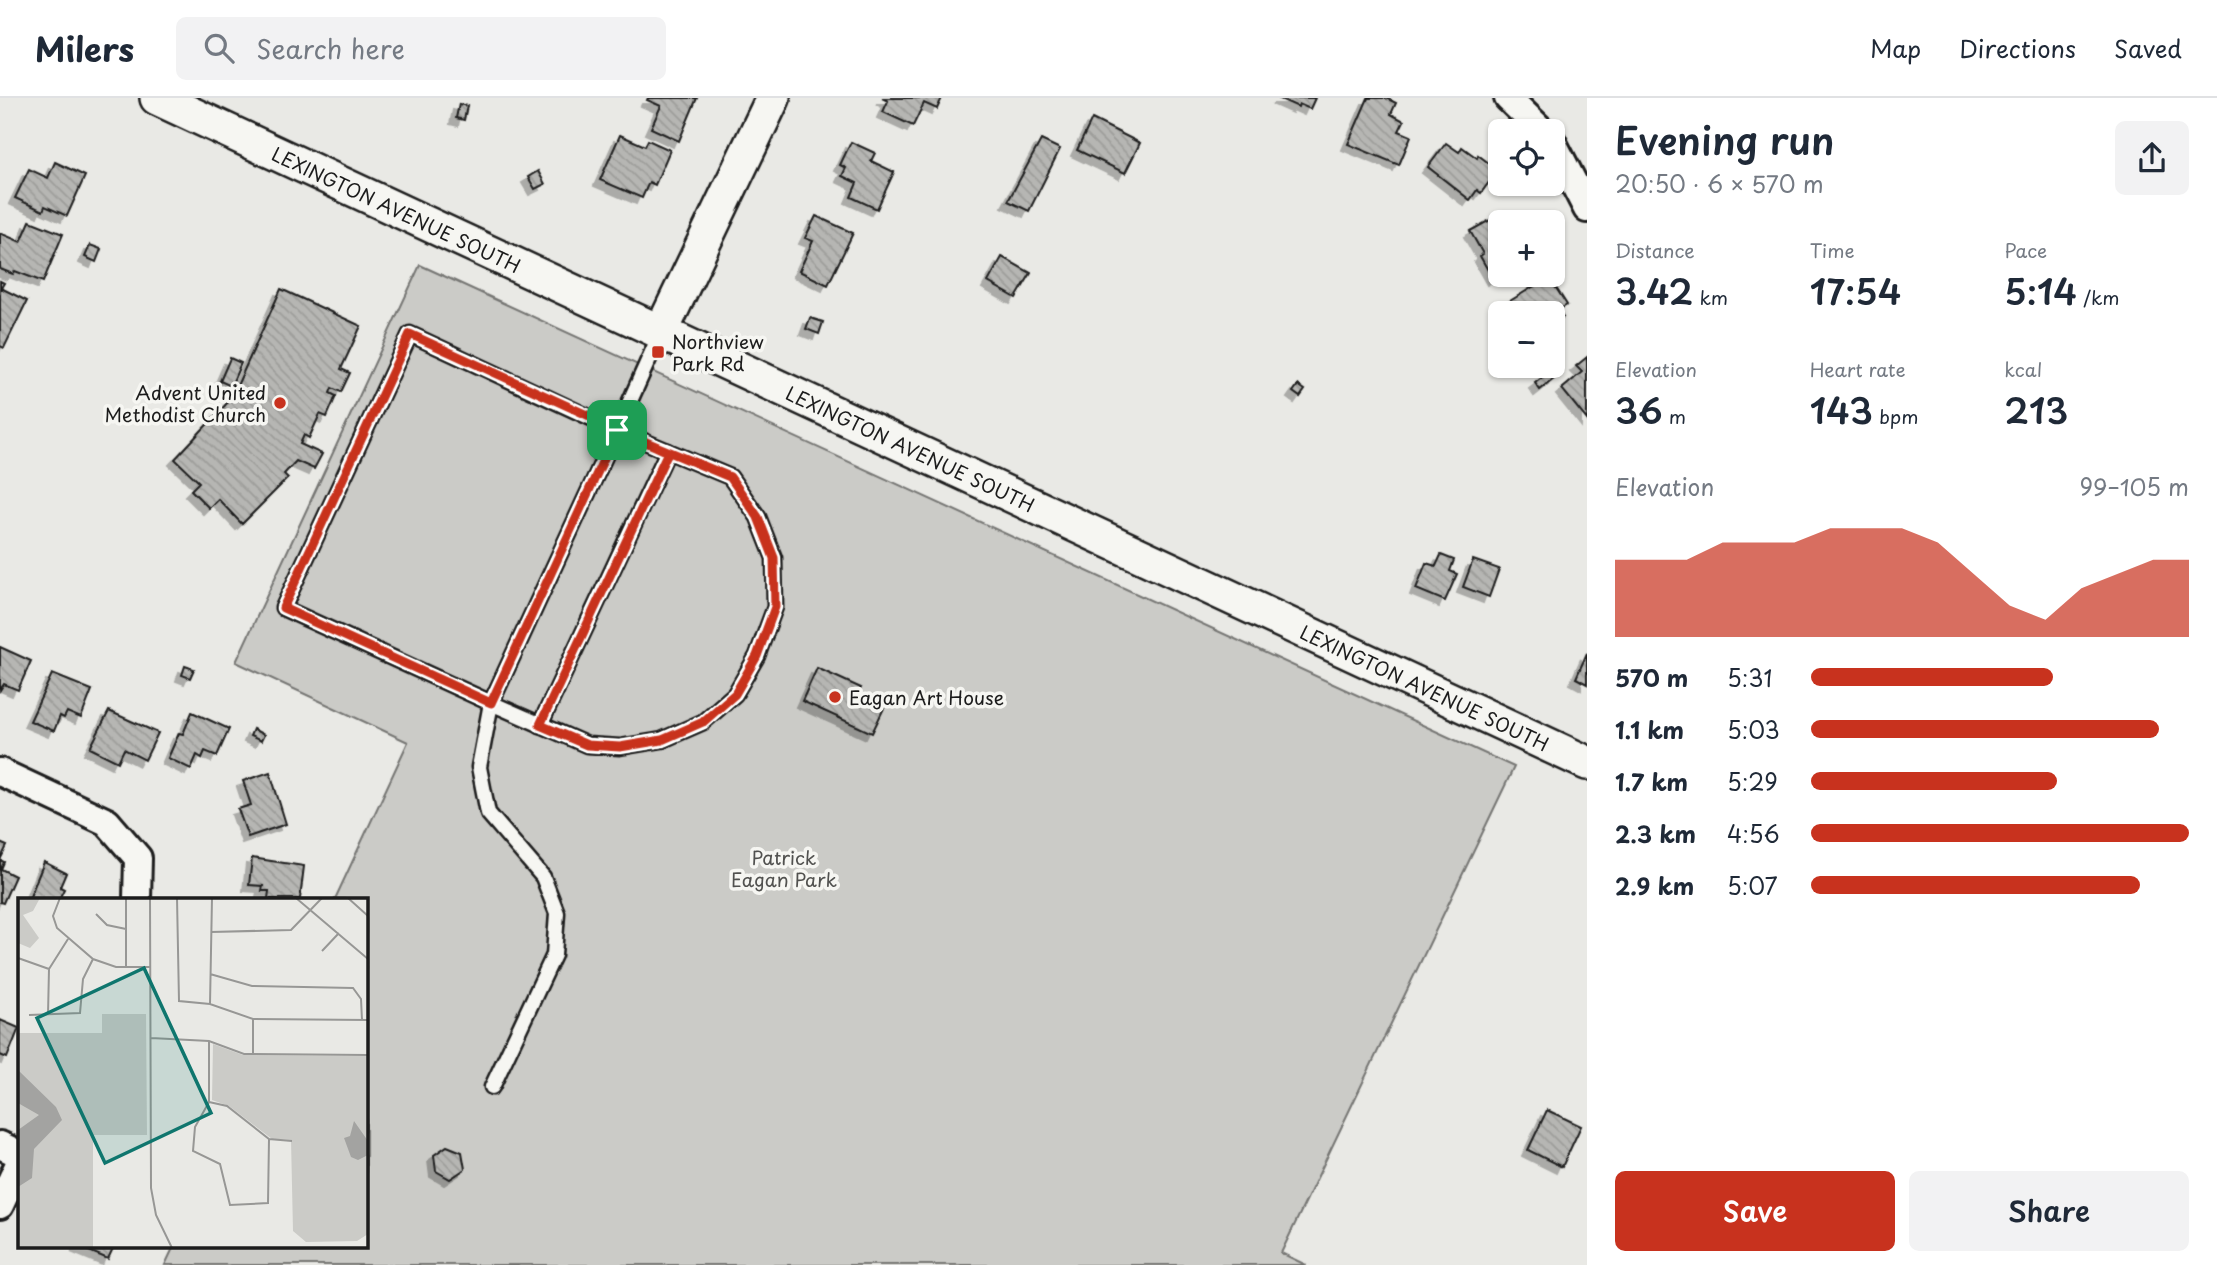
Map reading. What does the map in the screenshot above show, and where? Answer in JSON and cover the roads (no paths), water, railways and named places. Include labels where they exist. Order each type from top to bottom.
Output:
[{"type":"street","name":"LEXINGTON AVENUE SOUTH","points":[[157,98],[1587,763]]},
{"type":"street","points":[[662,332],[774,98]]},
{"type":"street","points":[[1508,98],[1530,119]]},
{"type":"street","points":[[1565,166],[1587,209]]},
{"type":"street","points":[[0,772],[107,822],[138,859],[137,898]]},
{"type":"street","points":[[0,1144],[18,1153]]},
{"type":"street","points":[[0,1205],[18,1166]]},
{"type":"lane","points":[[492,1087],[554,955],[557,913],[543,877],[488,813],[479,767],[491,703],[662,332]]},
{"type":"lane","points":[[410,334],[668,452],[730,477],[758,517],[774,558],[775,607],[757,656],[735,694],[703,722],[662,740],[620,747],[587,745],[283,608],[410,334]]},
{"type":"lane","points":[[540,725],[668,452]]},
{"type":"place","name":"Northview Park Rd","points":[[658,352]]},
{"type":"place","name":"Advent United Methodist Church","points":[[280,403]]},
{"type":"place","name":"Eagan Art House","points":[[835,697]]},
{"type":"park label","name":"Patrick Eagan Park","points":[[784,868]]}]
